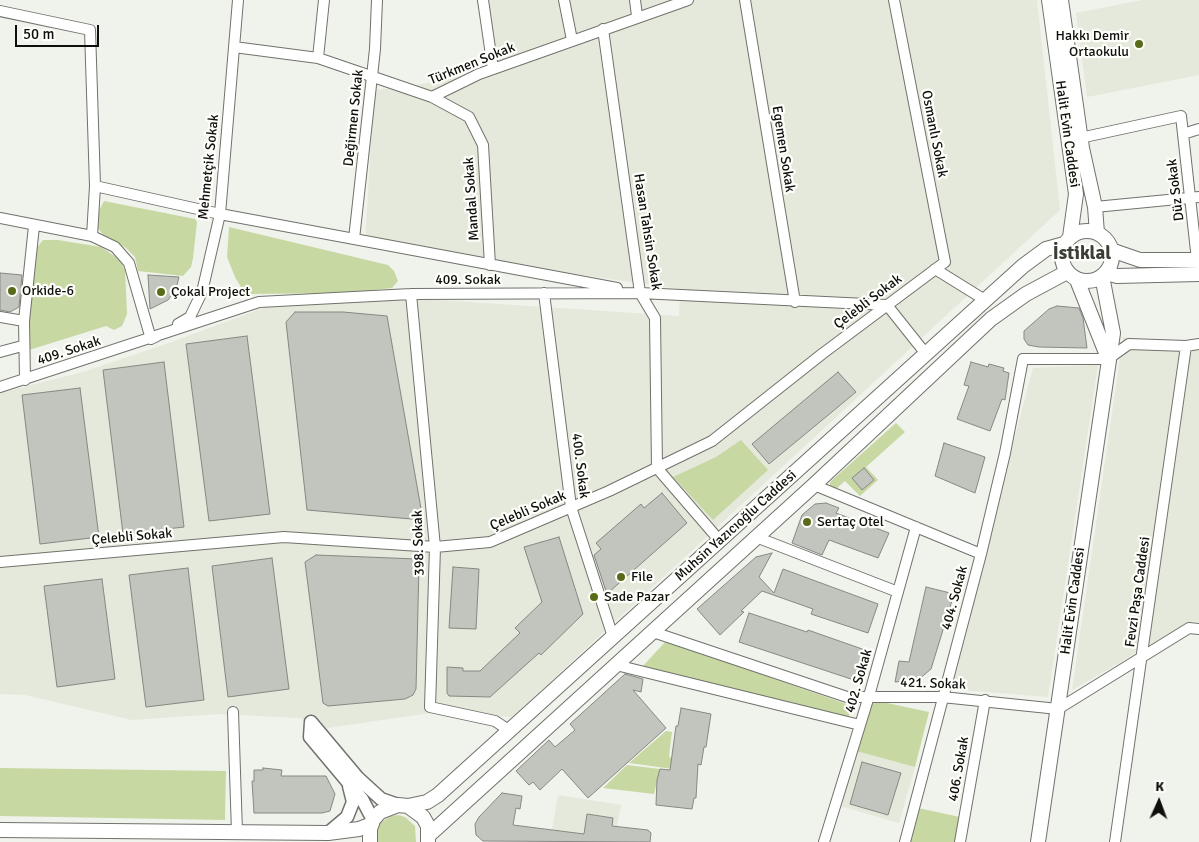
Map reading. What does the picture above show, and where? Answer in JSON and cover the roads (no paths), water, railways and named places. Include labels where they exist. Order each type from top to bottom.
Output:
[{"type":"main road","name":"Halit Evin Caddesi","points":[[1049,0],[1076,194],[1067,241]]},
{"type":"main road","name":"Halit Evin Caddesi","points":[[1061,0],[1080,138],[1095,207],[1097,233]]},
{"type":"main road","points":[[1086,231],[1097,233],[1106,240],[1111,250],[1111,262],[1104,274],[1090,281],[1072,276],[1061,258],[1067,241],[1086,231]]},
{"type":"main road","name":"Muhsin Yazıcıoğlu Caddesi","points":[[0,830],[328,833],[359,829],[372,822],[380,812],[427,802],[438,795],[1035,255],[1067,241]]},
{"type":"main road","points":[[1111,250],[1140,260],[1198,264]]},
{"type":"main road","points":[[1104,274],[1117,276],[1198,264]]},
{"type":"main road","name":"Halit Evin Caddesi","points":[[1038,842],[1113,333],[1104,274]]},
{"type":"main road","name":"Halit Evin Caddesi","points":[[1072,276],[1108,359]]},
{"type":"main road","name":"Muhsin Yazıcıoğlu Caddesi","points":[[431,840],[447,819],[814,485],[992,319],[1026,294],[1072,276]]},
{"type":"main road","points":[[403,806],[423,817],[431,840]]},
{"type":"main road","points":[[370,842],[372,822]]},
{"type":"street","name":"Mehmetçik Sokak","points":[[151,340],[190,317],[202,292],[220,214],[238,0]]},
{"type":"street","points":[[318,58],[324,0]]},
{"type":"street","name":"Değirmen Sokak","points":[[354,239],[372,76],[377,0]]},
{"type":"street","points":[[483,0],[493,69]]},
{"type":"street","points":[[564,0],[572,40]]},
{"type":"street","points":[[635,0],[638,16]]},
{"type":"street","name":"Türkmen Sokak","points":[[234,47],[318,58],[432,97],[493,69],[638,16],[688,0]]},
{"type":"street","name":"Egemen Sokak","points":[[745,0],[794,302]]},
{"type":"street","name":"Osmanlı Sokak","points":[[894,0],[945,262],[935,269]]},
{"type":"street","points":[[0,11],[90,30],[95,186],[92,236]]},
{"type":"street","name":"Hasan Tahsin Sokak","points":[[603,29],[640,293],[655,318],[657,468]]},
{"type":"street","name":"Mandal Sokak","points":[[432,97],[469,118],[483,145],[490,265]]},
{"type":"street","name":"Düz Sokak","points":[[1080,138],[1181,116],[1195,197],[1198,264]]},
{"type":"street","points":[[1183,134],[1199,129]]},
{"type":"street","points":[[95,186],[220,214],[640,293]]},
{"type":"street","points":[[1095,207],[1195,197]]},
{"type":"street","points":[[0,218],[92,236],[115,247],[129,263],[151,340]]},
{"type":"street","points":[[25,380],[22,346],[34,226]]},
{"type":"street","points":[[935,269],[985,300]]},
{"type":"street","name":"Çelebli Sokak","points":[[0,562],[284,537],[435,548],[490,542],[657,468],[712,440],[935,269]]},
{"type":"street","name":"409. Sokak","points":[[0,387],[151,340],[259,302],[411,294],[640,293],[794,302],[887,305]]},
{"type":"street","name":"398. Sokak","points":[[411,294],[435,548],[430,707],[494,721],[510,730]]},
{"type":"street","name":"400. Sokak","points":[[544,294],[571,507],[612,637]]},
{"type":"street","points":[[887,305],[926,354]]},
{"type":"street","points":[[0,317],[24,322]]},
{"type":"street","points":[[1108,359],[1128,344],[1186,346],[1199,344]]},
{"type":"street","points":[[0,352],[22,346]]},
{"type":"street","name":"Fevzi Paşa Caddesi","points":[[1115,842],[1186,346]]},
{"type":"street","name":"404. Sokak","points":[[905,842],[981,554],[1005,453],[1024,359],[1108,359]]},
{"type":"street","points":[[657,468],[720,541]]},
{"type":"street","points":[[814,485],[981,554]]},
{"type":"street","name":"402. Sokak","points":[[824,842],[869,696],[916,527]]},
{"type":"street","points":[[756,537],[898,592]]},
{"type":"street","points":[[1058,710],[1189,628],[1199,628]]},
{"type":"street","name":"421. Sokak","points":[[653,632],[847,696],[942,697],[985,700],[1058,710]]},
{"type":"street","points":[[616,665],[860,725]]},
{"type":"street","name":"406. Sokak","points":[[960,842],[985,700]]},
{"type":"street","points":[[233,712],[237,832]]},
{"type":"street","points":[[372,822],[362,799],[310,736],[311,722],[358,778],[381,799],[403,806]]},
{"type":"street","points":[[328,833],[347,817],[353,802],[348,784]]},
{"type":"place","name":"Hakkı Demir Ortaokulu","points":[[1139,44]]},
{"type":"place","name":"Orkide-6","points":[[12,291]]},
{"type":"place","name":"Çokal Project","points":[[161,292]]},
{"type":"place","name":"Sertaç Otel","points":[[807,522]]},
{"type":"place","name":"File","points":[[621,577]]},
{"type":"place","name":"Sade Pazar","points":[[594,597]]},
{"type":"district","name":"İstiklal","points":[[1082,254]]}]
